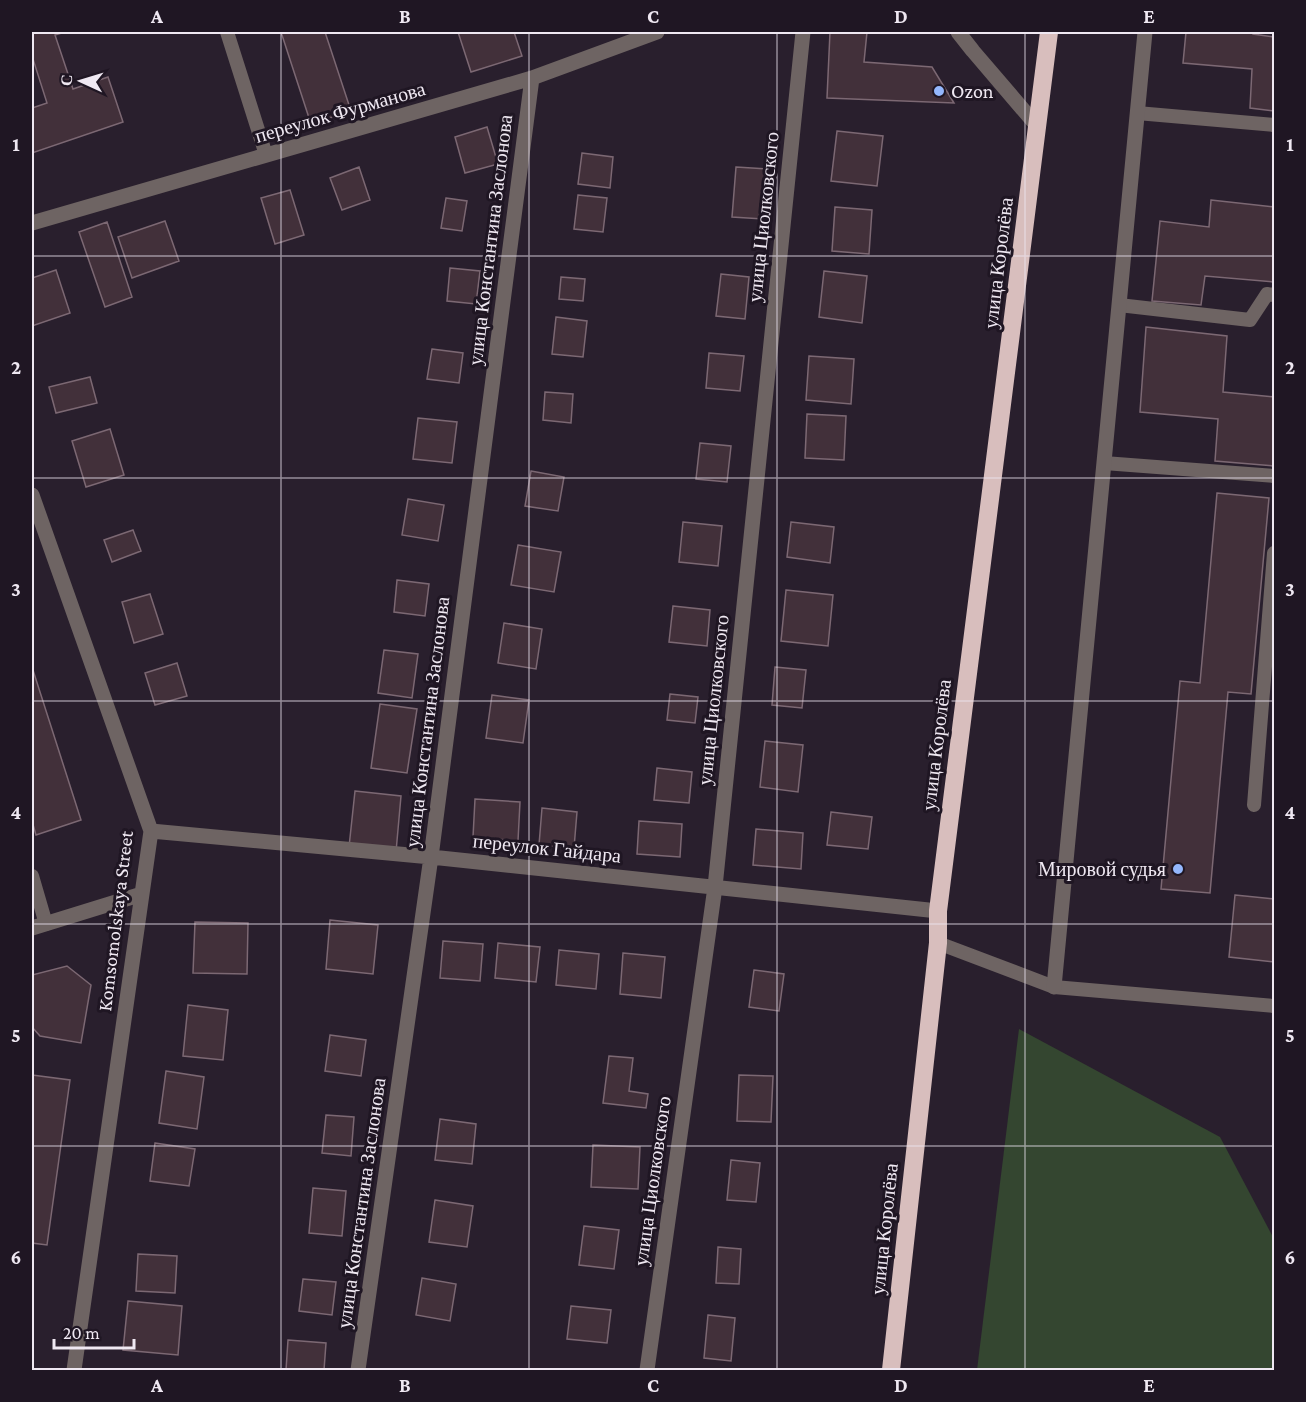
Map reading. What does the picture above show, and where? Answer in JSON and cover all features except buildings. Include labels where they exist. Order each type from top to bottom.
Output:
[{"type":"highway","name":"улица Королёва","points":[[891,1371],[938,943],[938,911],[1049,32]]},
{"type":"street","name":"переулок Фурманова","points":[[32,223],[532,78],[657,32]]},
{"type":"street","name":"улица Циолковского","points":[[647,1371],[715,887],[804,32]]},
{"type":"street","points":[[958,32],[1038,127]]},
{"type":"street","points":[[1054,987],[1144,32]]},
{"type":"street","name":"улица Константина Заслонова","points":[[358,1371],[431,857],[532,78]]},
{"type":"street","name":"Komsomolskaya Street","points":[[32,495],[151,831],[74,1371]]},
{"type":"street","name":"переулок Гайдара","points":[[151,831],[431,857],[938,911]]},
{"type":"street","points":[[39,926],[142,894]]},
{"type":"lane","points":[[227,32],[266,155]]},
{"type":"lane","points":[[1137,113],[1275,125]]},
{"type":"lane","points":[[1119,305],[1250,320],[1268,294],[1275,295]]},
{"type":"lane","points":[[1104,463],[1275,476]]},
{"type":"lane","points":[[1254,806],[1275,553]]},
{"type":"lane","points":[[32,876],[39,926]]},
{"type":"lane","points":[[938,943],[1054,987],[1275,1006]]},
{"type":"green space","points":[[1019,1029],[1220,1137],[1274,1239],[1274,1370],[977,1370]]},
{"type":"place","name":"Ozon","points":[[939,91]]},
{"type":"place","name":"Мировой судья","points":[[1178,869]]}]
